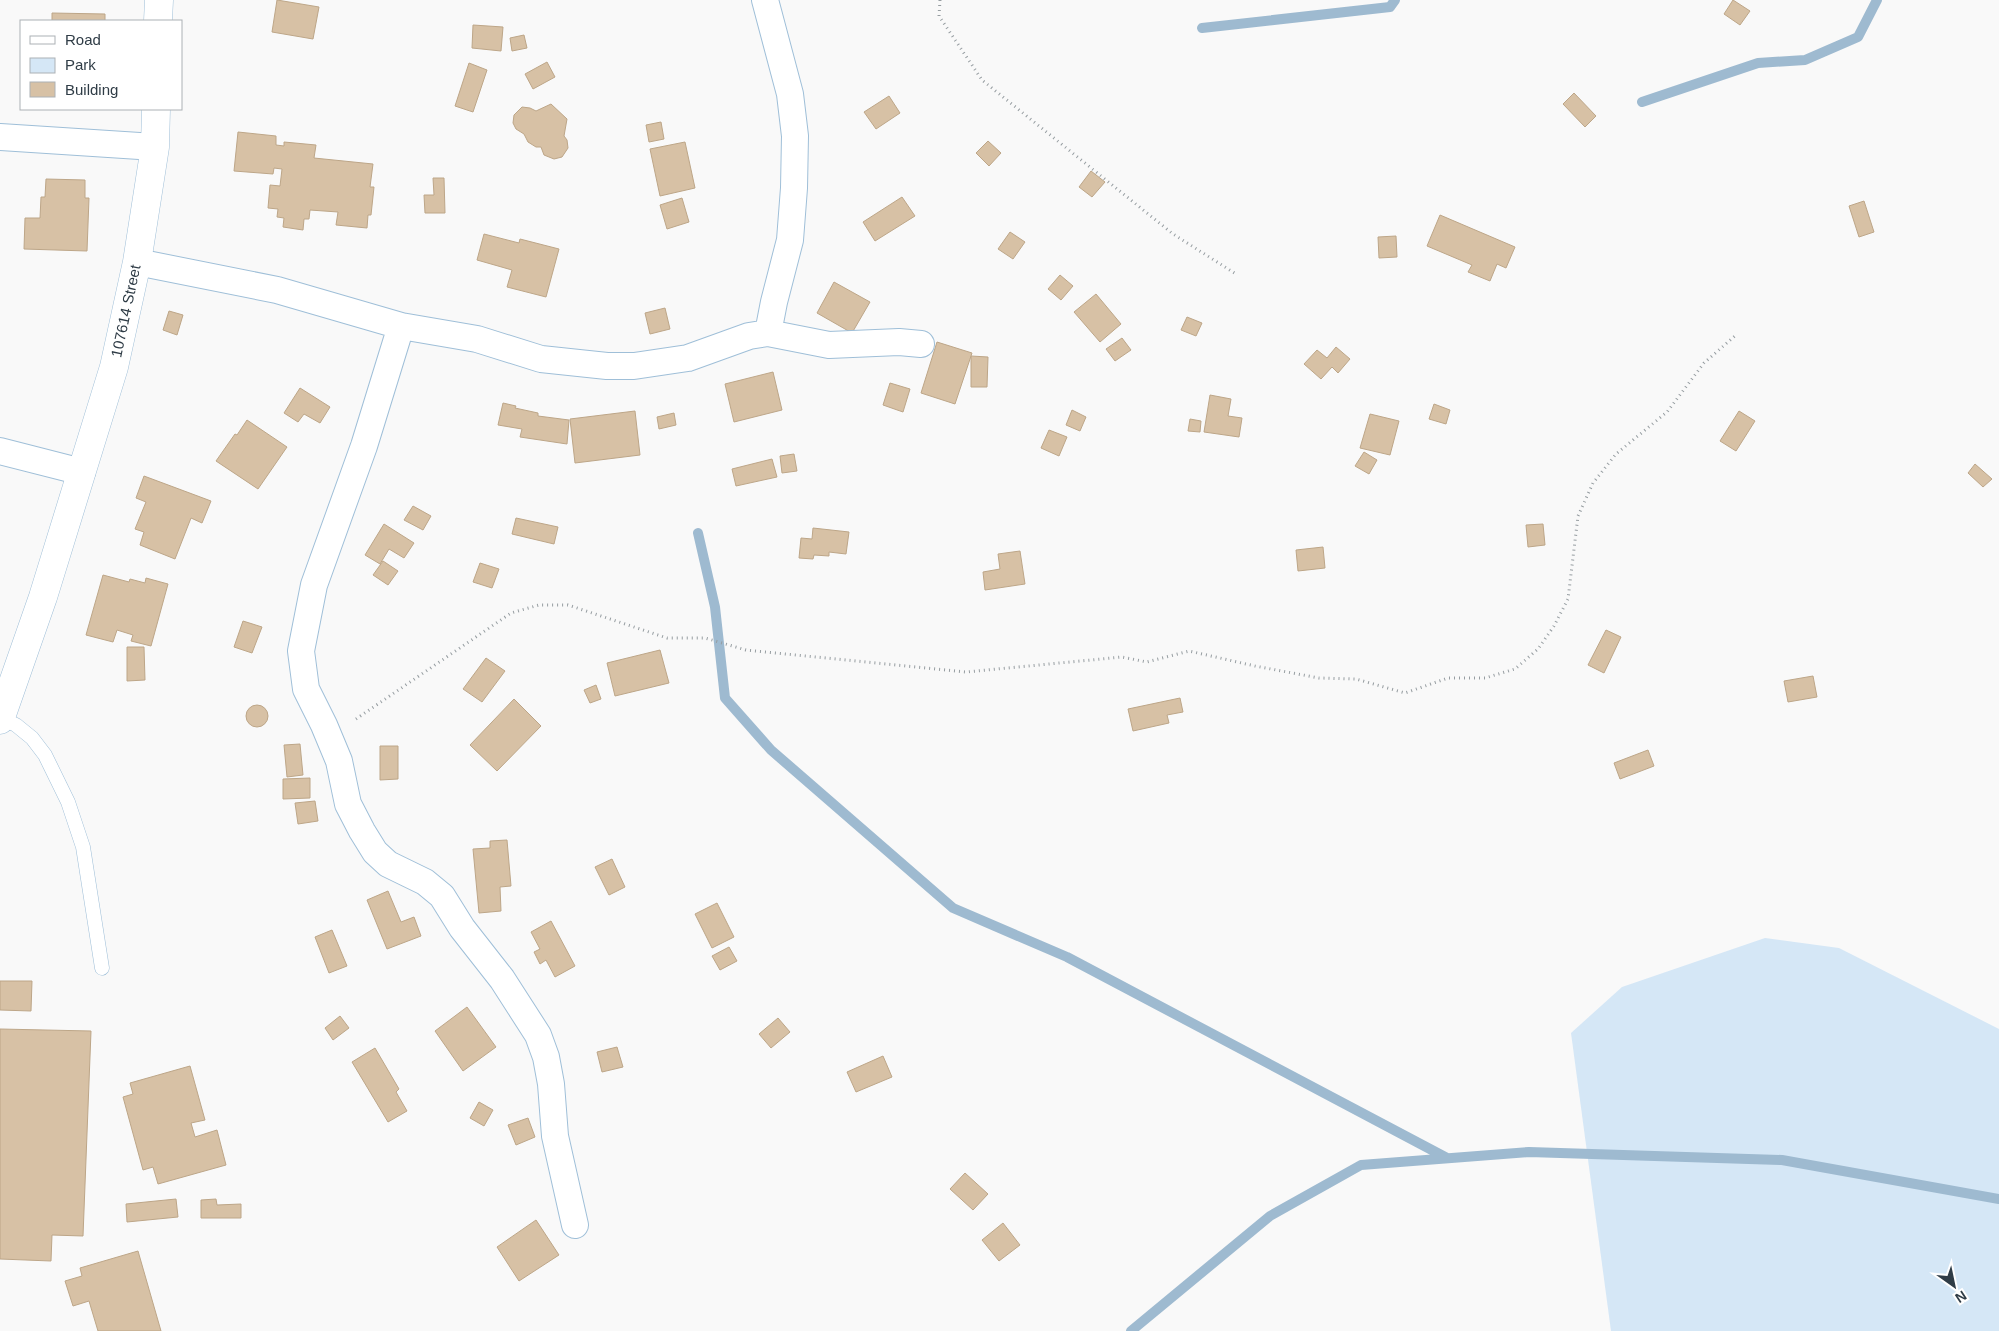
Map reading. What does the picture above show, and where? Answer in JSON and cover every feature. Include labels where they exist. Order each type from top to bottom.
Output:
[{"type":"street","points":[[158,20],[159,0]]},
{"type":"street","points":[[765,0],[790,94],[796,136],[790,240],[768,333]]},
{"type":"street","name":"107614 Street","points":[[0,719],[43,596],[114,367],[137,262],[155,147],[156,110]]},
{"type":"street","points":[[0,137],[155,147]]},
{"type":"street","points":[[137,262],[277,290],[401,326],[477,340],[541,359],[607,366],[634,366],[688,358],[749,336],[768,333],[829,345],[899,342],[921,344]]},
{"type":"street","points":[[401,326],[364,446],[314,585],[301,651],[306,689],[339,761],[348,804],[375,852],[388,864],[425,882],[442,896],[462,928],[502,979],[538,1035],[546,1057],[551,1084],[555,1136],[575,1225]]},
{"type":"street","points":[[0,451],[82,472]]},
{"type":"lane","points":[[0,719],[16,725],[32,738],[45,755],[68,802],[83,847],[102,968]]},
{"type":"path","points":[[940,0],[939,16],[982,80],[1173,234],[1236,274]]},
{"type":"path","points":[[324,725],[349,723],[511,613],[539,605],[568,605],[667,638],[705,638],[746,650],[966,672],[1122,658],[1147,662],[1189,651],[1318,678],[1356,679],[1404,693],[1448,678],[1485,678],[1514,669],[1538,649],[1554,626],[1568,599],[1578,516],[1593,483],[1616,454],[1667,412],[1704,363],[1736,335]]},
{"type":"green space","points":[[1765,938],[1839,948],[1999,1029],[1999,1331],[1611,1331],[1571,1033],[1622,987]]},
{"type":"building","points":[[277,0],[319,7],[313,39],[272,32]]},
{"type":"building","points":[[1733,0],[1750,11],[1740,25],[1724,14]]},
{"type":"building","points":[[52,13],[105,14],[105,20],[52,20]]},
{"type":"building","points":[[473,25],[503,27],[501,51],[472,48]]},
{"type":"building","points":[[524,35],[527,48],[512,51],[510,38]]},
{"type":"building","points":[[547,62],[555,77],[533,89],[525,74]]},
{"type":"building","points":[[469,63],[487,70],[473,112],[455,106]]},
{"type":"building","points":[[1574,93],[1596,116],[1585,127],[1563,104]]},
{"type":"building","points":[[889,96],[900,113],[876,129],[864,112]]},
{"type":"building","points":[[551,104],[567,119],[564,136],[567,140],[568,148],[562,157],[554,159],[544,155],[541,147],[536,147],[528,142],[524,134],[516,129],[513,123],[514,115],[522,107],[536,111]]},
{"type":"building","points":[[661,122],[664,139],[649,142],[646,125]]},
{"type":"building","points":[[238,132],[276,136],[276,145],[284,146],[284,142],[316,145],[314,158],[373,164],[370,187],[374,187],[371,215],[368,215],[367,228],[336,225],[338,212],[310,210],[309,219],[304,219],[303,230],[283,227],[284,218],[277,217],[278,209],[268,208],[270,185],[280,186],[282,169],[274,168],[273,174],[234,171]]},
{"type":"building","points":[[988,141],[1001,153],[989,166],[976,153]]},
{"type":"building","points":[[685,142],[695,188],[660,196],[650,149]]},
{"type":"building","points":[[1091,171],[1105,182],[1092,197],[1079,187]]},
{"type":"building","points":[[433,178],[444,178],[445,213],[425,213],[424,195],[434,195]]},
{"type":"building","points":[[46,179],[85,180],[85,198],[89,198],[87,251],[24,249],[25,218],[40,218],[41,197],[45,197]]},
{"type":"building","points":[[902,197],[915,216],[875,241],[863,222]]},
{"type":"building","points":[[682,198],[689,222],[667,229],[660,205]]},
{"type":"building","points":[[1864,201],[1874,232],[1859,237],[1849,206]]},
{"type":"building","points":[[1440,215],[1515,247],[1506,268],[1497,264],[1490,281],[1468,272],[1472,265],[1427,246]]},
{"type":"building","points":[[1010,232],[1025,242],[1013,259],[998,249]]},
{"type":"building","points":[[484,234],[519,243],[520,239],[559,249],[546,297],[507,287],[512,270],[477,260]]},
{"type":"building","points":[[1396,236],[1397,257],[1379,258],[1378,237]]},
{"type":"building","points":[[1060,275],[1073,286],[1061,300],[1048,289]]},
{"type":"building","points":[[834,282],[870,302],[852,333],[817,313]]},
{"type":"building","points":[[1096,294],[1121,324],[1100,342],[1074,312]]},
{"type":"building","points":[[665,308],[670,329],[650,334],[645,313]]},
{"type":"building","points":[[169,311],[183,315],[177,335],[163,330]]},
{"type":"building","points":[[1187,317],[1202,323],[1196,336],[1181,330]]},
{"type":"building","points":[[1122,338],[1131,350],[1115,361],[1106,349]]},
{"type":"building","points":[[937,342],[972,353],[955,404],[921,393]]},
{"type":"building","points":[[1336,347],[1350,359],[1338,373],[1332,367],[1321,379],[1304,364],[1317,350],[1327,358]]},
{"type":"building","points":[[971,356],[988,357],[987,387],[971,387]]},
{"type":"building","points":[[773,372],[782,410],[734,422],[725,384]]},
{"type":"building","points":[[890,383],[910,389],[903,412],[883,405]]},
{"type":"building","points":[[300,388],[330,407],[320,423],[304,414],[298,422],[284,413]]},
{"type":"building","points":[[1210,395],[1231,399],[1228,416],[1242,418],[1239,437],[1204,432]]},
{"type":"building","points":[[503,403],[516,406],[515,408],[538,413],[538,416],[569,420],[567,444],[520,437],[522,429],[498,425]]},
{"type":"building","points":[[1434,404],[1450,410],[1446,424],[1429,419]]},
{"type":"building","points":[[1072,410],[1086,417],[1080,431],[1066,425]]},
{"type":"building","points":[[635,411],[640,455],[575,463],[570,419]]},
{"type":"building","points":[[1739,411],[1755,421],[1736,451],[1720,441]]},
{"type":"building","points":[[674,413],[676,425],[659,429],[657,417]]},
{"type":"building","points":[[1370,414],[1399,421],[1390,455],[1360,448]]},
{"type":"building","points":[[1190,419],[1201,421],[1200,432],[1188,431]]},
{"type":"building","points":[[247,420],[287,447],[258,489],[216,461]]},
{"type":"building","points":[[1049,430],[1067,437],[1059,456],[1041,448]]},
{"type":"building","points":[[1364,452],[1377,460],[1369,474],[1355,466]]},
{"type":"building","points":[[794,454],[797,471],[782,473],[780,456]]},
{"type":"building","points":[[772,459],[777,477],[736,486],[732,469]]},
{"type":"building","points":[[1975,464],[1992,479],[1983,487],[1968,473]]},
{"type":"building","points":[[144,476],[211,501],[202,523],[191,518],[175,559],[140,545],[144,532],[135,529],[146,502],[136,498]]},
{"type":"building","points":[[413,506],[431,516],[423,530],[404,520]]},
{"type":"building","points":[[516,518],[558,527],[554,544],[512,534]]},
{"type":"building","points":[[384,524],[414,543],[404,558],[389,549],[380,564],[365,555]]},
{"type":"building","points":[[1543,524],[1545,545],[1528,547],[1526,525]]},
{"type":"building","points":[[813,528],[849,532],[846,554],[829,552],[829,556],[814,555],[813,559],[799,558],[801,538],[812,539]]},
{"type":"building","points":[[1323,547],[1325,568],[1298,571],[1296,550]]},
{"type":"building","points":[[1020,551],[1025,584],[985,590],[983,572],[1000,569],[998,554]]},
{"type":"building","points":[[383,561],[398,571],[388,585],[373,575]]},
{"type":"building","points":[[480,563],[499,569],[492,588],[473,582]]},
{"type":"building","points":[[103,575],[129,582],[130,579],[145,583],[146,578],[168,584],[151,646],[131,641],[133,635],[117,630],[113,642],[86,635]]},
{"type":"building","points":[[243,621],[262,627],[252,653],[234,647]]},
{"type":"building","points":[[1606,630],[1621,637],[1604,673],[1588,665]]},
{"type":"building","points":[[127,647],[144,647],[145,680],[127,681]]},
{"type":"building","points":[[660,650],[669,683],[615,696],[607,663]]},
{"type":"building","points":[[486,658],[505,671],[482,702],[463,689]]},
{"type":"building","points":[[1813,676],[1817,697],[1788,702],[1784,681]]},
{"type":"building","points":[[596,685],[601,699],[590,703],[584,690]]},
{"type":"building","points":[[1180,698],[1183,712],[1167,715],[1169,723],[1133,731],[1128,709]]},
{"type":"building","points":[[514,699],[541,726],[497,771],[470,745]]},
{"type":"building","points":[[257,705],[265,708],[268,716],[265,724],[257,727],[249,724],[246,716],[249,708]]},
{"type":"building","points":[[300,744],[303,775],[287,777],[284,745]]},
{"type":"building","points":[[380,746],[398,746],[398,779],[380,780]]},
{"type":"building","points":[[1648,750],[1654,766],[1620,779],[1614,763]]},
{"type":"building","points":[[310,778],[310,798],[283,799],[283,779]]},
{"type":"building","points":[[315,801],[318,821],[298,824],[295,803]]},
{"type":"building","points":[[507,840],[511,886],[500,887],[501,911],[479,913],[473,849],[490,848],[490,841]]},
{"type":"building","points":[[612,859],[625,887],[609,895],[595,867]]},
{"type":"building","points":[[388,891],[401,922],[414,917],[421,936],[387,949],[367,900]]},
{"type":"building","points":[[717,903],[734,937],[712,948],[695,914]]},
{"type":"building","points":[[551,921],[575,966],[555,977],[546,960],[540,964],[534,952],[540,949],[531,932]]},
{"type":"building","points":[[332,930],[347,966],[329,973],[315,937]]},
{"type":"building","points":[[729,947],[737,961],[720,970],[712,956]]},
{"type":"building","points":[[0,981],[32,981],[31,1011],[0,1010]]},
{"type":"building","points":[[467,1007],[496,1047],[463,1071],[435,1031]]},
{"type":"building","points":[[340,1016],[349,1028],[333,1040],[325,1028]]},
{"type":"building","points":[[778,1018],[790,1032],[771,1048],[759,1034]]},
{"type":"building","points":[[0,1029],[91,1031],[83,1236],[52,1235],[51,1261],[0,1259]]},
{"type":"building","points":[[617,1047],[623,1067],[602,1072],[597,1052]]},
{"type":"building","points":[[375,1048],[399,1089],[396,1092],[407,1111],[388,1122],[352,1062]]},
{"type":"building","points":[[883,1056],[892,1077],[856,1092],[847,1072]]},
{"type":"building","points":[[190,1066],[205,1120],[191,1123],[195,1137],[217,1130],[226,1165],[158,1184],[153,1167],[143,1170],[123,1097],[133,1094],[130,1083]]},
{"type":"building","points":[[479,1102],[493,1110],[484,1126],[470,1118]]},
{"type":"building","points":[[528,1118],[535,1137],[516,1145],[508,1125]]},
{"type":"building","points":[[965,1173],[988,1194],[973,1210],[950,1189]]},
{"type":"building","points":[[176,1199],[178,1217],[127,1222],[126,1204]]},
{"type":"building","points":[[216,1199],[217,1205],[241,1204],[241,1218],[201,1218],[201,1200]]},
{"type":"building","points":[[536,1220],[559,1255],[519,1281],[497,1247]]},
{"type":"building","points":[[1003,1223],[1020,1245],[999,1261],[982,1240]]},
{"type":"building","points":[[138,1251],[161,1331],[98,1331],[89,1301],[73,1306],[65,1281],[82,1276],[80,1268]]},
{"type":"waterway","points":[[1202,28],[1390,7],[1395,0]]},
{"type":"waterway","points":[[1642,102],[1758,63],[1805,60],[1858,37],[1877,0]]},
{"type":"waterway","points":[[698,533],[715,607],[725,698],[771,750],[953,908],[1067,957],[1447,1158]]},
{"type":"waterway","points":[[1131,1331],[1270,1216],[1361,1165],[1529,1152],[1782,1160],[1999,1199]]}]
